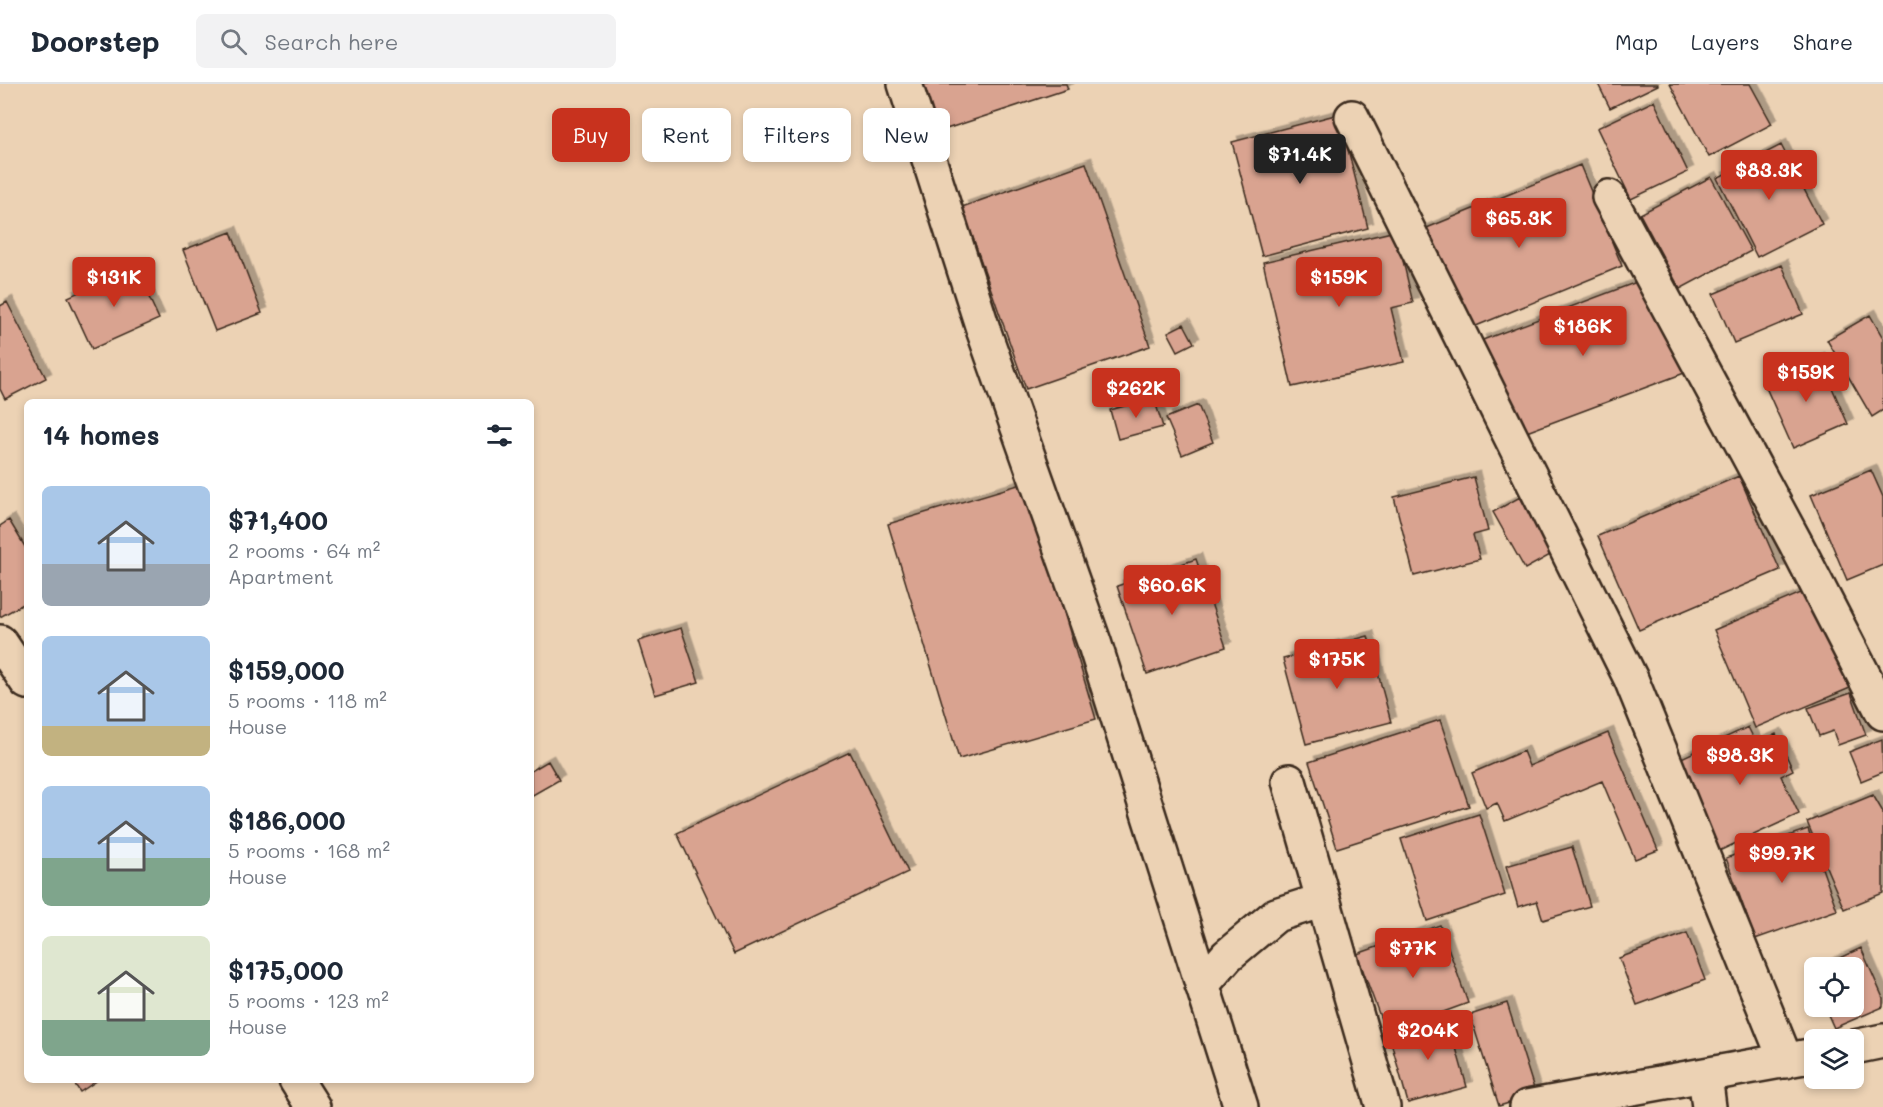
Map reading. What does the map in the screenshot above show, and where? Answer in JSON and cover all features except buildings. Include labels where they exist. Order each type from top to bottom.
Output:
[{"type":"street","points":[[905,84],[984,332],[1094,642],[1241,1107]]},
{"type":"street","points":[[1352,117],[1631,679],[1800,1058],[1527,1107]]},
{"type":"street","points":[[1609,197],[1795,542],[1883,713]]},
{"type":"street","points":[[0,642],[24,678]]},
{"type":"street","points":[[1289,782],[1383,1107]]},
{"type":"street","points":[[1202,985],[1227,956],[1276,915],[1323,900]]},
{"type":"street","points":[[1864,1045],[1883,1041]]},
{"type":"street","points":[[1705,1075],[1708,1107]]},
{"type":"street","points":[[298,1083],[313,1107]]}]
